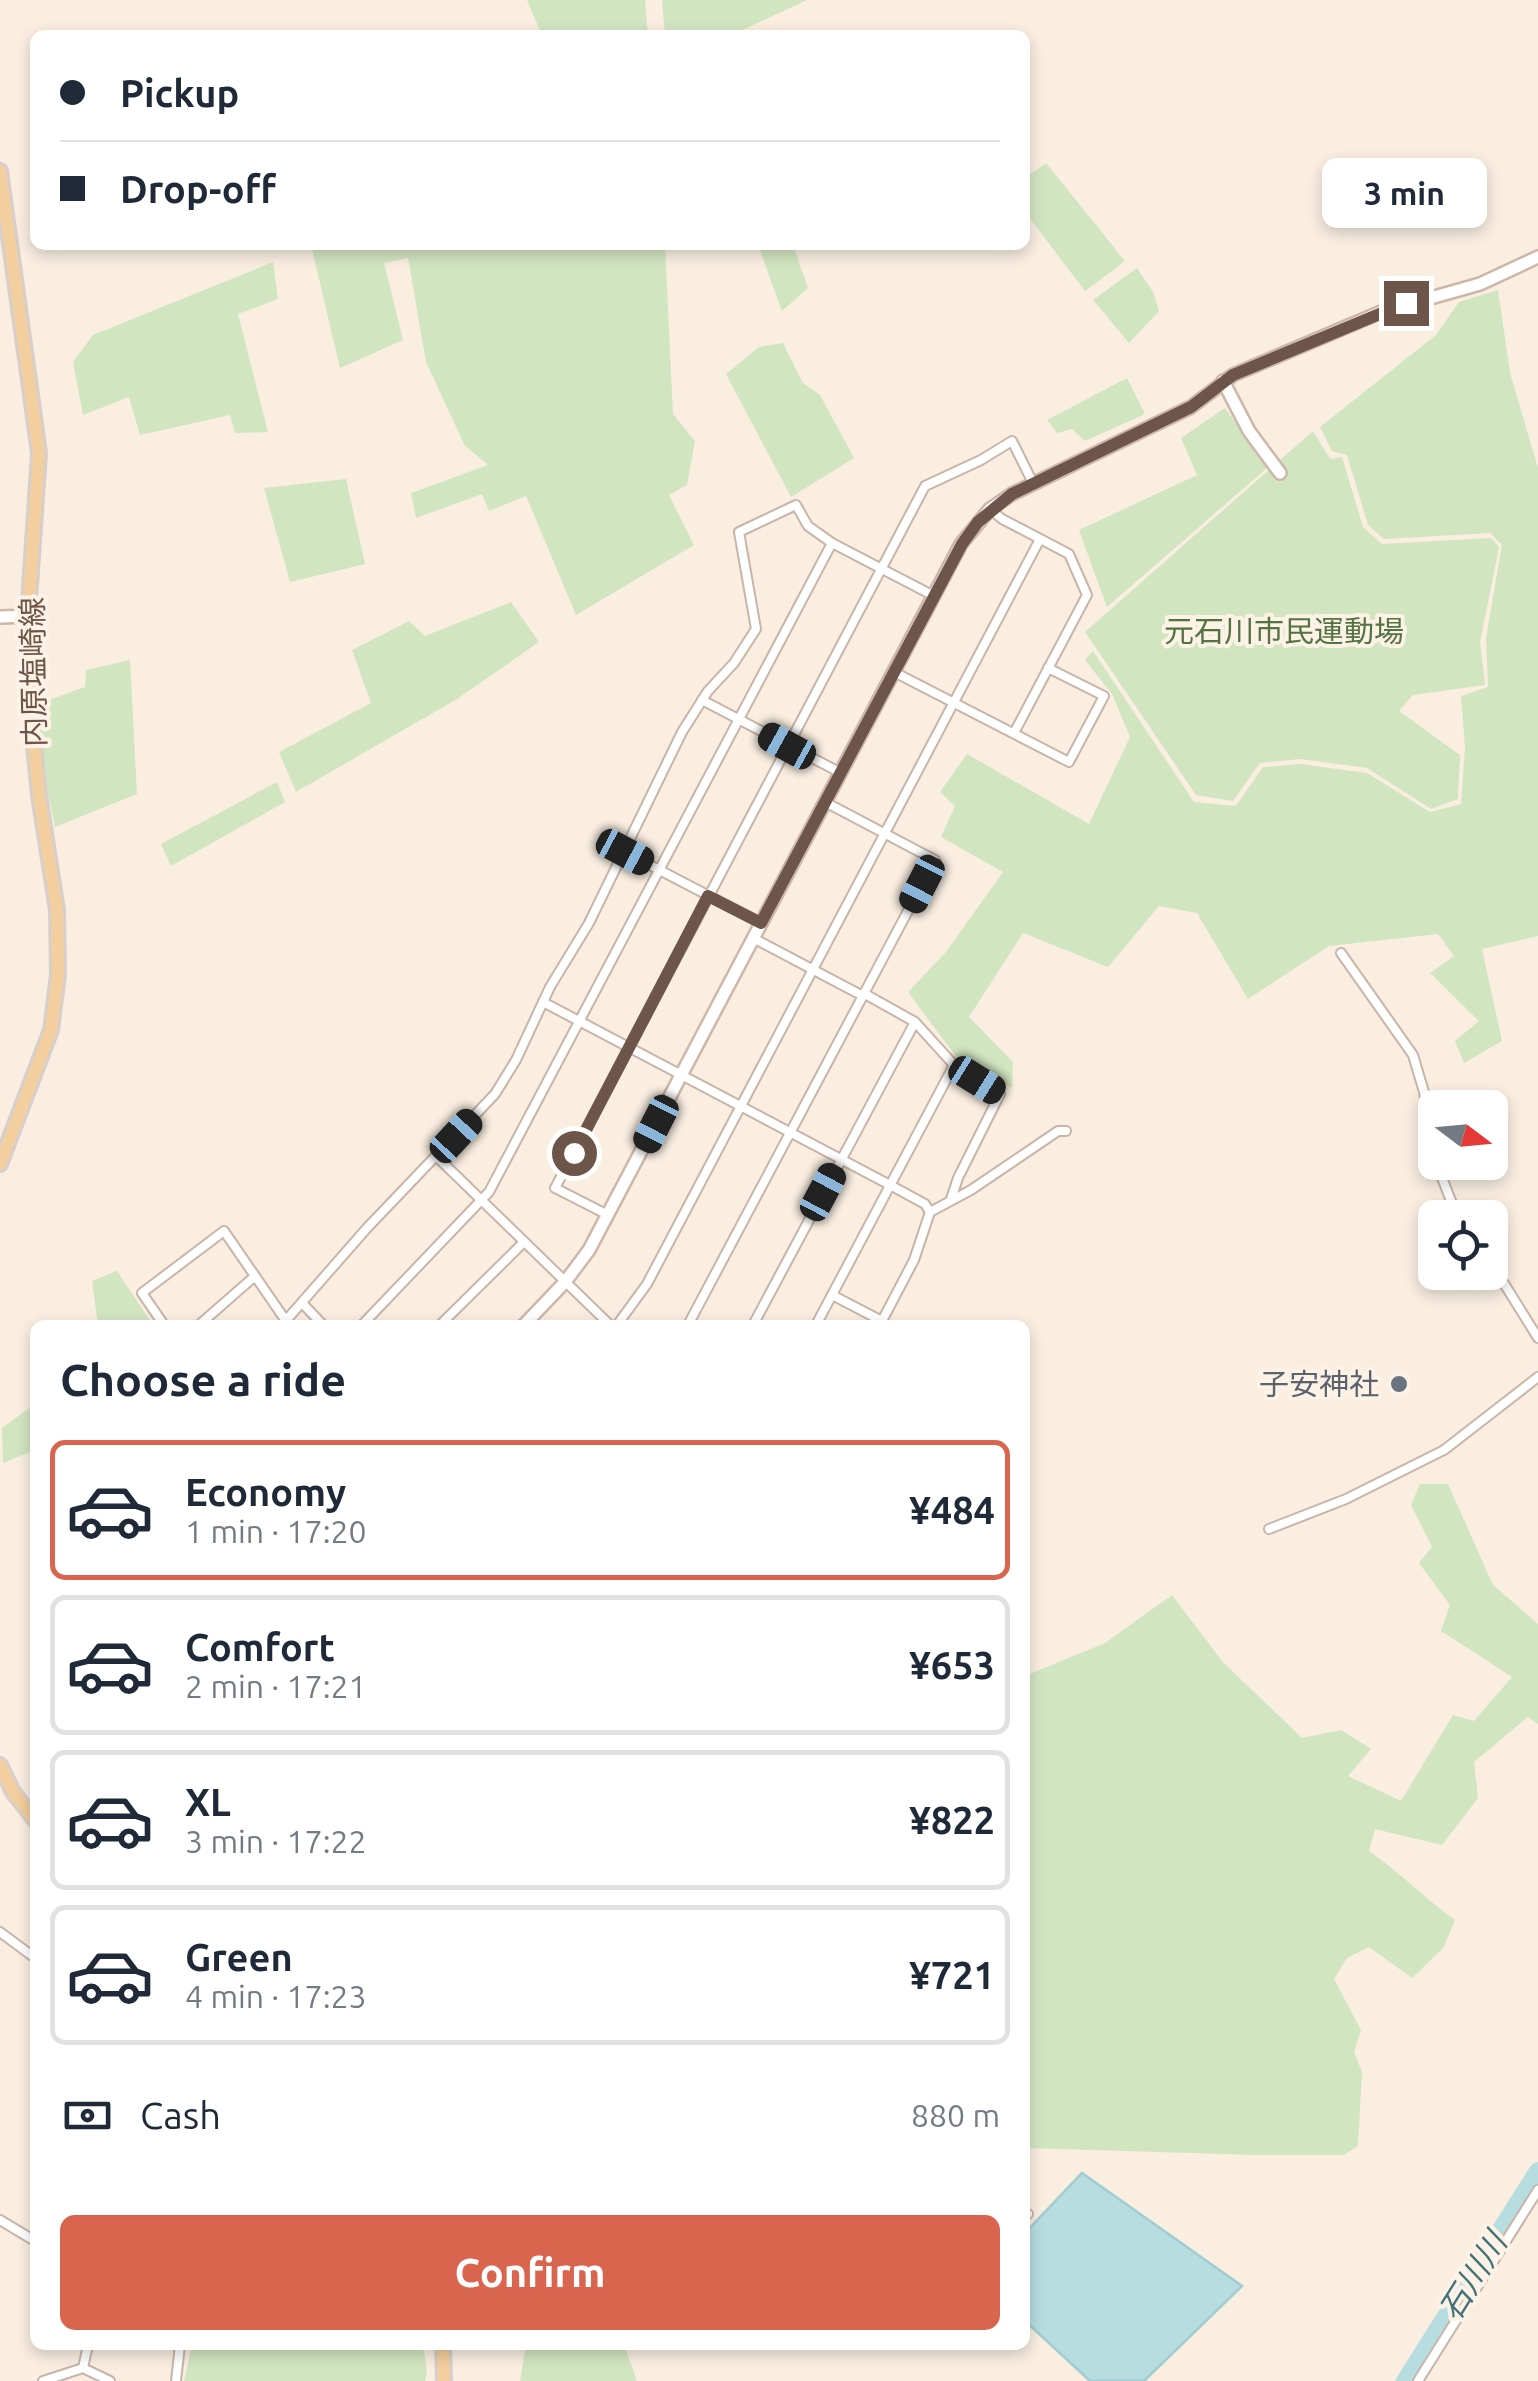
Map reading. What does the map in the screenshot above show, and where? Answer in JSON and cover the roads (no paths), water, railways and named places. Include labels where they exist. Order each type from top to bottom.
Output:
[{"type":"main road","name":"内原塩崎線","points":[[0,172],[39,454],[28,616],[30,714],[56,910],[58,976],[51,1030],[0,1164]]},
{"type":"main road","points":[[0,1766],[30,1814]]},
{"type":"main road","points":[[443,2350],[444,2381]]},
{"type":"street","points":[[529,1320],[580,1266],[962,544],[990,509],[1033,483],[1191,407],[1222,382],[1381,312],[1480,284],[1538,257]]},
{"type":"street","points":[[1222,382],[1249,431],[1280,473]]},
{"type":"street","points":[[608,1215],[555,1188],[925,486],[1012,441],[1033,483]]},
{"type":"street","points":[[287,1320],[367,1228],[495,1094],[516,1060],[702,700],[734,664],[756,629],[739,532],[796,505],[808,526],[832,543],[934,596]]},
{"type":"street","points":[[990,509],[1069,554],[1087,595],[1014,733]]},
{"type":"street","points":[[617,1320],[647,1284],[1040,539]]},
{"type":"street","points":[[367,1320],[489,1192],[832,543]]},
{"type":"street","points":[[0,617],[28,616]]},
{"type":"street","points":[[894,672],[1069,762],[1104,696],[1048,668]]},
{"type":"street","points":[[702,700],[840,773]]},
{"type":"street","points":[[691,1320],[935,860],[826,802]]},
{"type":"street","points":[[625,852],[761,923]]},
{"type":"street","points":[[753,938],[915,1022],[954,1065],[1000,1094],[951,1199]]},
{"type":"street","points":[[1341,952],[1413,1055],[1423,1090]]},
{"type":"street","points":[[544,1002],[925,1204],[930,1212]]},
{"type":"street","points":[[756,1320],[915,1022]]},
{"type":"street","points":[[819,1320],[954,1065]]},
{"type":"street","points":[[883,1320],[914,1260],[930,1212],[971,1190],[1058,1132],[1066,1131]]},
{"type":"street","points":[[436,1156],[607,1320]]},
{"type":"street","points":[[161,1320],[142,1293],[224,1231],[282,1320]]},
{"type":"street","points":[[445,1320],[524,1242]]},
{"type":"street","points":[[204,1320],[256,1276]]},
{"type":"street","points":[[1508,1290],[1538,1338]]},
{"type":"street","points":[[832,1295],[880,1320]]},
{"type":"street","points":[[303,1304],[318,1320]]},
{"type":"street","points":[[1268,1528],[1346,1499],[1444,1450],[1538,1377]]},
{"type":"street","points":[[20,1801],[30,1804]]},
{"type":"street","points":[[0,1932],[30,1954]]},
{"type":"street","points":[[1418,2381],[1538,2190]]},
{"type":"street","points":[[0,2220],[30,2238]]},
{"type":"street","points":[[83,2368],[87,2350]]},
{"type":"street","points":[[176,2381],[179,2350]]},
{"type":"street","points":[[42,2381],[83,2368],[110,2381]]},
{"type":"water","points":[[1082,2173],[1242,2286],[1144,2381],[1090,2381],[1030,2326],[1030,2228]]},
{"type":"waterway","name":"石川川","points":[[1405,2381],[1538,2171]]},
{"type":"place","name":"子安神社","points":[[1399,1384]]},
{"type":"park label","name":"元石川市民運動場","points":[[1284,631]]}]
